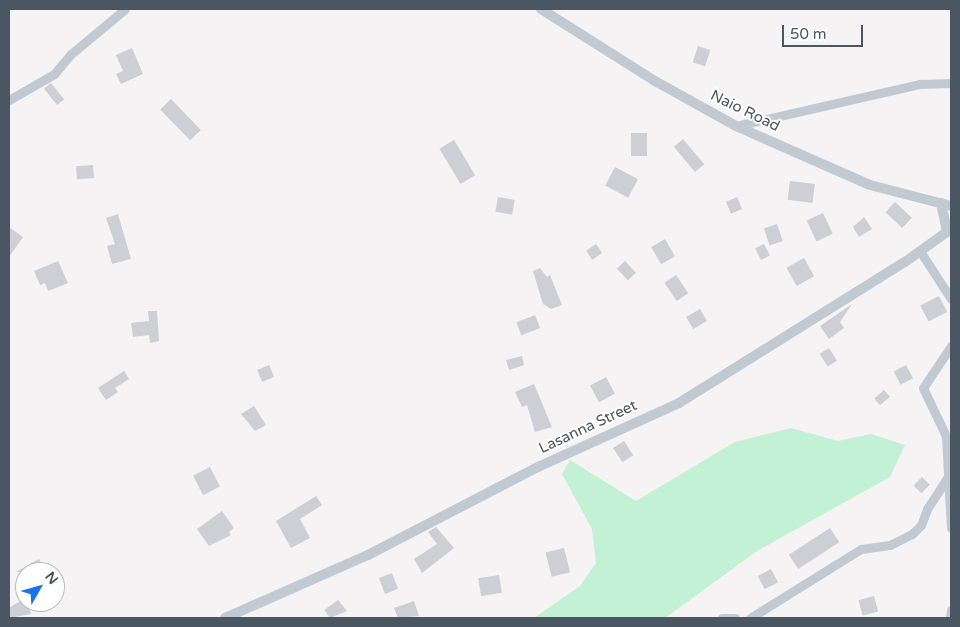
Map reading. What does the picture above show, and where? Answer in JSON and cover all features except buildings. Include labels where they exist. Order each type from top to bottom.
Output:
[{"type":"street","points":[[9,100],[54,74],[70,54],[125,9]]},
{"type":"street","name":"Naio Road","points":[[541,9],[655,81],[736,126],[870,185],[946,204]]},
{"type":"street","points":[[736,126],[920,84],[951,83]]},
{"type":"street","name":"Lasanna Street","points":[[224,618],[368,555],[538,467],[679,402],[920,252],[949,230],[946,204]]},
{"type":"street","points":[[920,252],[951,298]]},
{"type":"street","points":[[951,346],[923,388],[946,436],[951,528]]},
{"type":"street","points":[[750,618],[860,549],[890,545],[912,534],[922,525],[927,509],[947,478]]},
{"type":"street","points":[[950,618],[951,610]]},
{"type":"street","points":[[722,618],[735,618]]},
{"type":"green space","points":[[791,428],[838,441],[871,434],[905,445],[890,477],[757,551],[665,618],[534,618],[580,586],[596,563],[592,529],[562,474],[570,460],[636,501],[735,442]]}]
